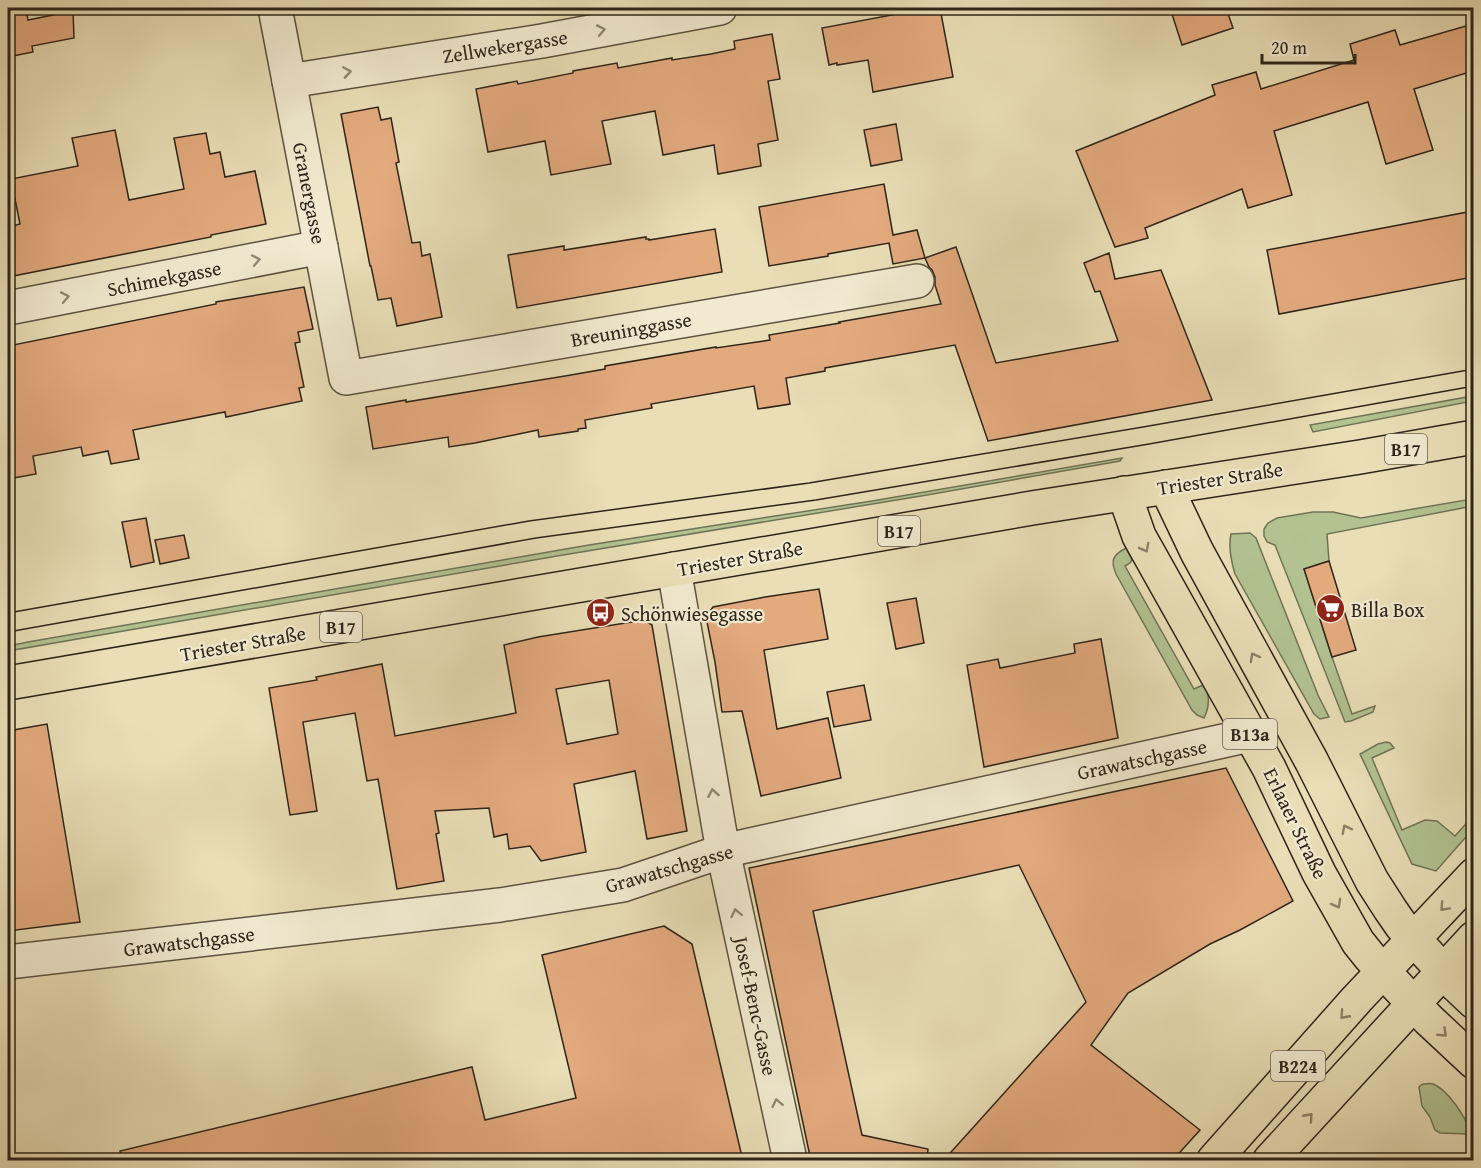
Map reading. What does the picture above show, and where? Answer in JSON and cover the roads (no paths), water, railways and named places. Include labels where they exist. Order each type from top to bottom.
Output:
[{"type":"main road","name":"Triester Straße","points":[[8,683],[1124,493],[1360,457],[1473,437]]},
{"type":"main road","name":"Erlaaer Straße","points":[[1166,487],[1197,552],[1312,762],[1372,881],[1390,909],[1413,971],[1473,1062]]},
{"type":"main road","name":"Erlaaer Straße","points":[[1124,493],[1142,542],[1269,768],[1319,873],[1358,942],[1370,957],[1413,971],[1473,1002]]},
{"type":"main road","name":"B224","points":[[1270,1161],[1413,971],[1473,875]]},
{"type":"main road","name":"B224","points":[[1214,1161],[1413,971],[1473,938]]},
{"type":"street","name":"Granergasse","points":[[275,8],[346,378]]},
{"type":"street","name":"Zellwekergasse","points":[[289,81],[542,41],[720,8]]},
{"type":"street","name":"Schimekgasse","points":[[8,308],[321,247]]},
{"type":"street","name":"Breuninggasse","points":[[346,378],[917,281]]},
{"type":"street","points":[[674,569],[723,851]]},
{"type":"street","name":"Grawatschgasse","points":[[8,962],[500,905],[623,885],[723,851],[1250,735]]},
{"type":"street","name":"Josef-Benc-Gasse","points":[[723,851],[790,1161]]},
{"type":"tram line","points":[[8,613],[529,521],[809,483],[1474,369]]},
{"type":"tram line","points":[[8,632],[536,538],[816,500],[1474,386]]},
{"type":"place","name":"Billa Box","points":[[1330,609]]},
{"type":"place","name":"Schönwiesegasse","points":[[600,613]]}]
